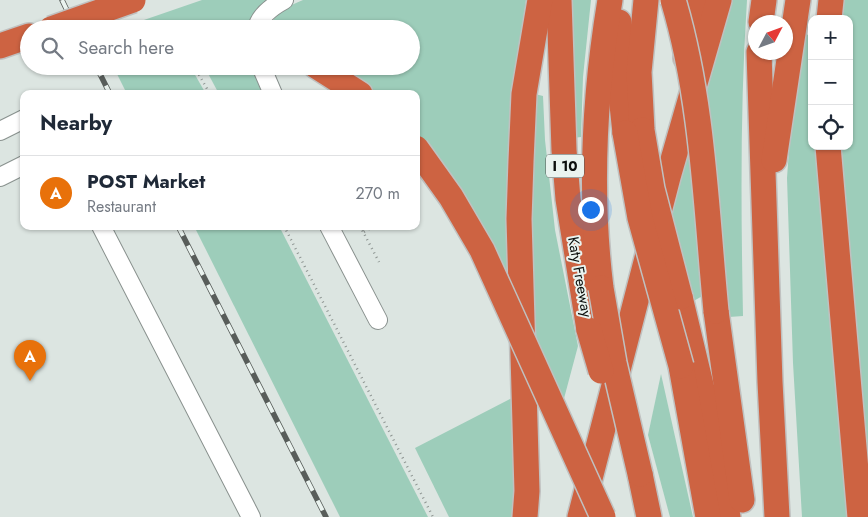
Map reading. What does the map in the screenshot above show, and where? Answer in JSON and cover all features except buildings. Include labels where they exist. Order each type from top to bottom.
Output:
[{"type":"highway","points":[[76,20],[133,0]]},
{"type":"highway","points":[[525,517],[527,491],[519,219],[524,94],[540,0]]},
{"type":"highway","name":"Katy Freeway","points":[[559,0],[566,180],[577,262],[590,330],[611,408],[639,481]]},
{"type":"highway","points":[[610,0],[602,49],[594,132],[594,231],[601,288],[614,363],[647,517]]},
{"type":"highway","points":[[619,0],[619,59],[633,131],[640,218],[681,366],[708,517]]},
{"type":"highway","points":[[646,0],[633,131],[652,189],[680,297],[708,414],[728,517]]},
{"type":"highway","points":[[672,0],[685,45],[696,111],[716,311],[745,517]]},
{"type":"highway","points":[[565,517],[680,88],[700,0]]},
{"type":"highway","points":[[580,517],[668,177],[719,0]]},
{"type":"highway","points":[[762,15],[764,0]]},
{"type":"highway","points":[[765,246],[784,88],[798,0]]},
{"type":"highway","points":[[829,15],[831,0]]},
{"type":"highway","points":[[0,46],[20,39]]},
{"type":"highway","points":[[0,53],[20,50]]},
{"type":"highway","points":[[759,60],[777,517]]},
{"type":"highway","points":[[330,75],[354,90]]},
{"type":"highway","points":[[828,150],[860,517]]},
{"type":"highway","points":[[420,154],[446,190],[482,250],[603,517]]},
{"type":"street","points":[[262,20],[274,5],[284,0]]},
{"type":"street","points":[[265,75],[272,90]]},
{"type":"street","points":[[0,131],[20,121]]},
{"type":"street","points":[[0,177],[20,167]]},
{"type":"street","points":[[103,230],[251,517]]},
{"type":"street","points":[[331,230],[378,320]]},
{"type":"path","points":[[199,75],[208,90]]},
{"type":"path","points":[[286,230],[433,517]]},
{"type":"path","points":[[368,230],[364,232],[379,262]]},
{"type":"green space","points":[[202,0],[269,0],[253,15],[251,20],[144,20]]},
{"type":"green space","points":[[303,0],[526,0],[514,86],[511,291],[451,182],[420,139],[420,90],[367,90],[346,75],[420,75],[420,20],[274,20],[278,14]]},
{"type":"green space","points":[[571,0],[591,0],[583,77],[581,137],[573,138]]},
{"type":"green space","points":[[723,0],[747,0],[742,158],[743,316],[729,317],[704,70]]},
{"type":"green space","points":[[840,0],[868,0],[868,457],[837,150],[853,150],[853,15],[838,15]]},
{"type":"green space","points":[[805,34],[808,35],[808,150],[815,150],[850,517],[802,517],[793,363],[787,178],[793,93]]},
{"type":"green space","points":[[118,75],[195,75],[204,90],[125,90]]},
{"type":"green space","points":[[209,75],[255,75],[261,90],[217,90]]},
{"type":"green space","points":[[535,94],[543,96],[545,140],[555,230],[578,346],[562,406],[534,342],[531,227]]},
{"type":"green space","points":[[689,131],[706,294],[690,303],[665,211]]},
{"type":"green space","points":[[196,230],[281,230],[428,517],[340,517]]},
{"type":"green space","points":[[661,374],[693,517],[670,517],[648,435]]},
{"type":"green space","points":[[514,397],[514,517],[449,517],[415,448]]},
{"type":"railway","points":[[62,0],[72,20]]},
{"type":"railway","points":[[100,75],[108,90]]},
{"type":"railway","points":[[180,230],[326,517]]},
{"type":"place","name":"POST Market","points":[[30,381]]}]
